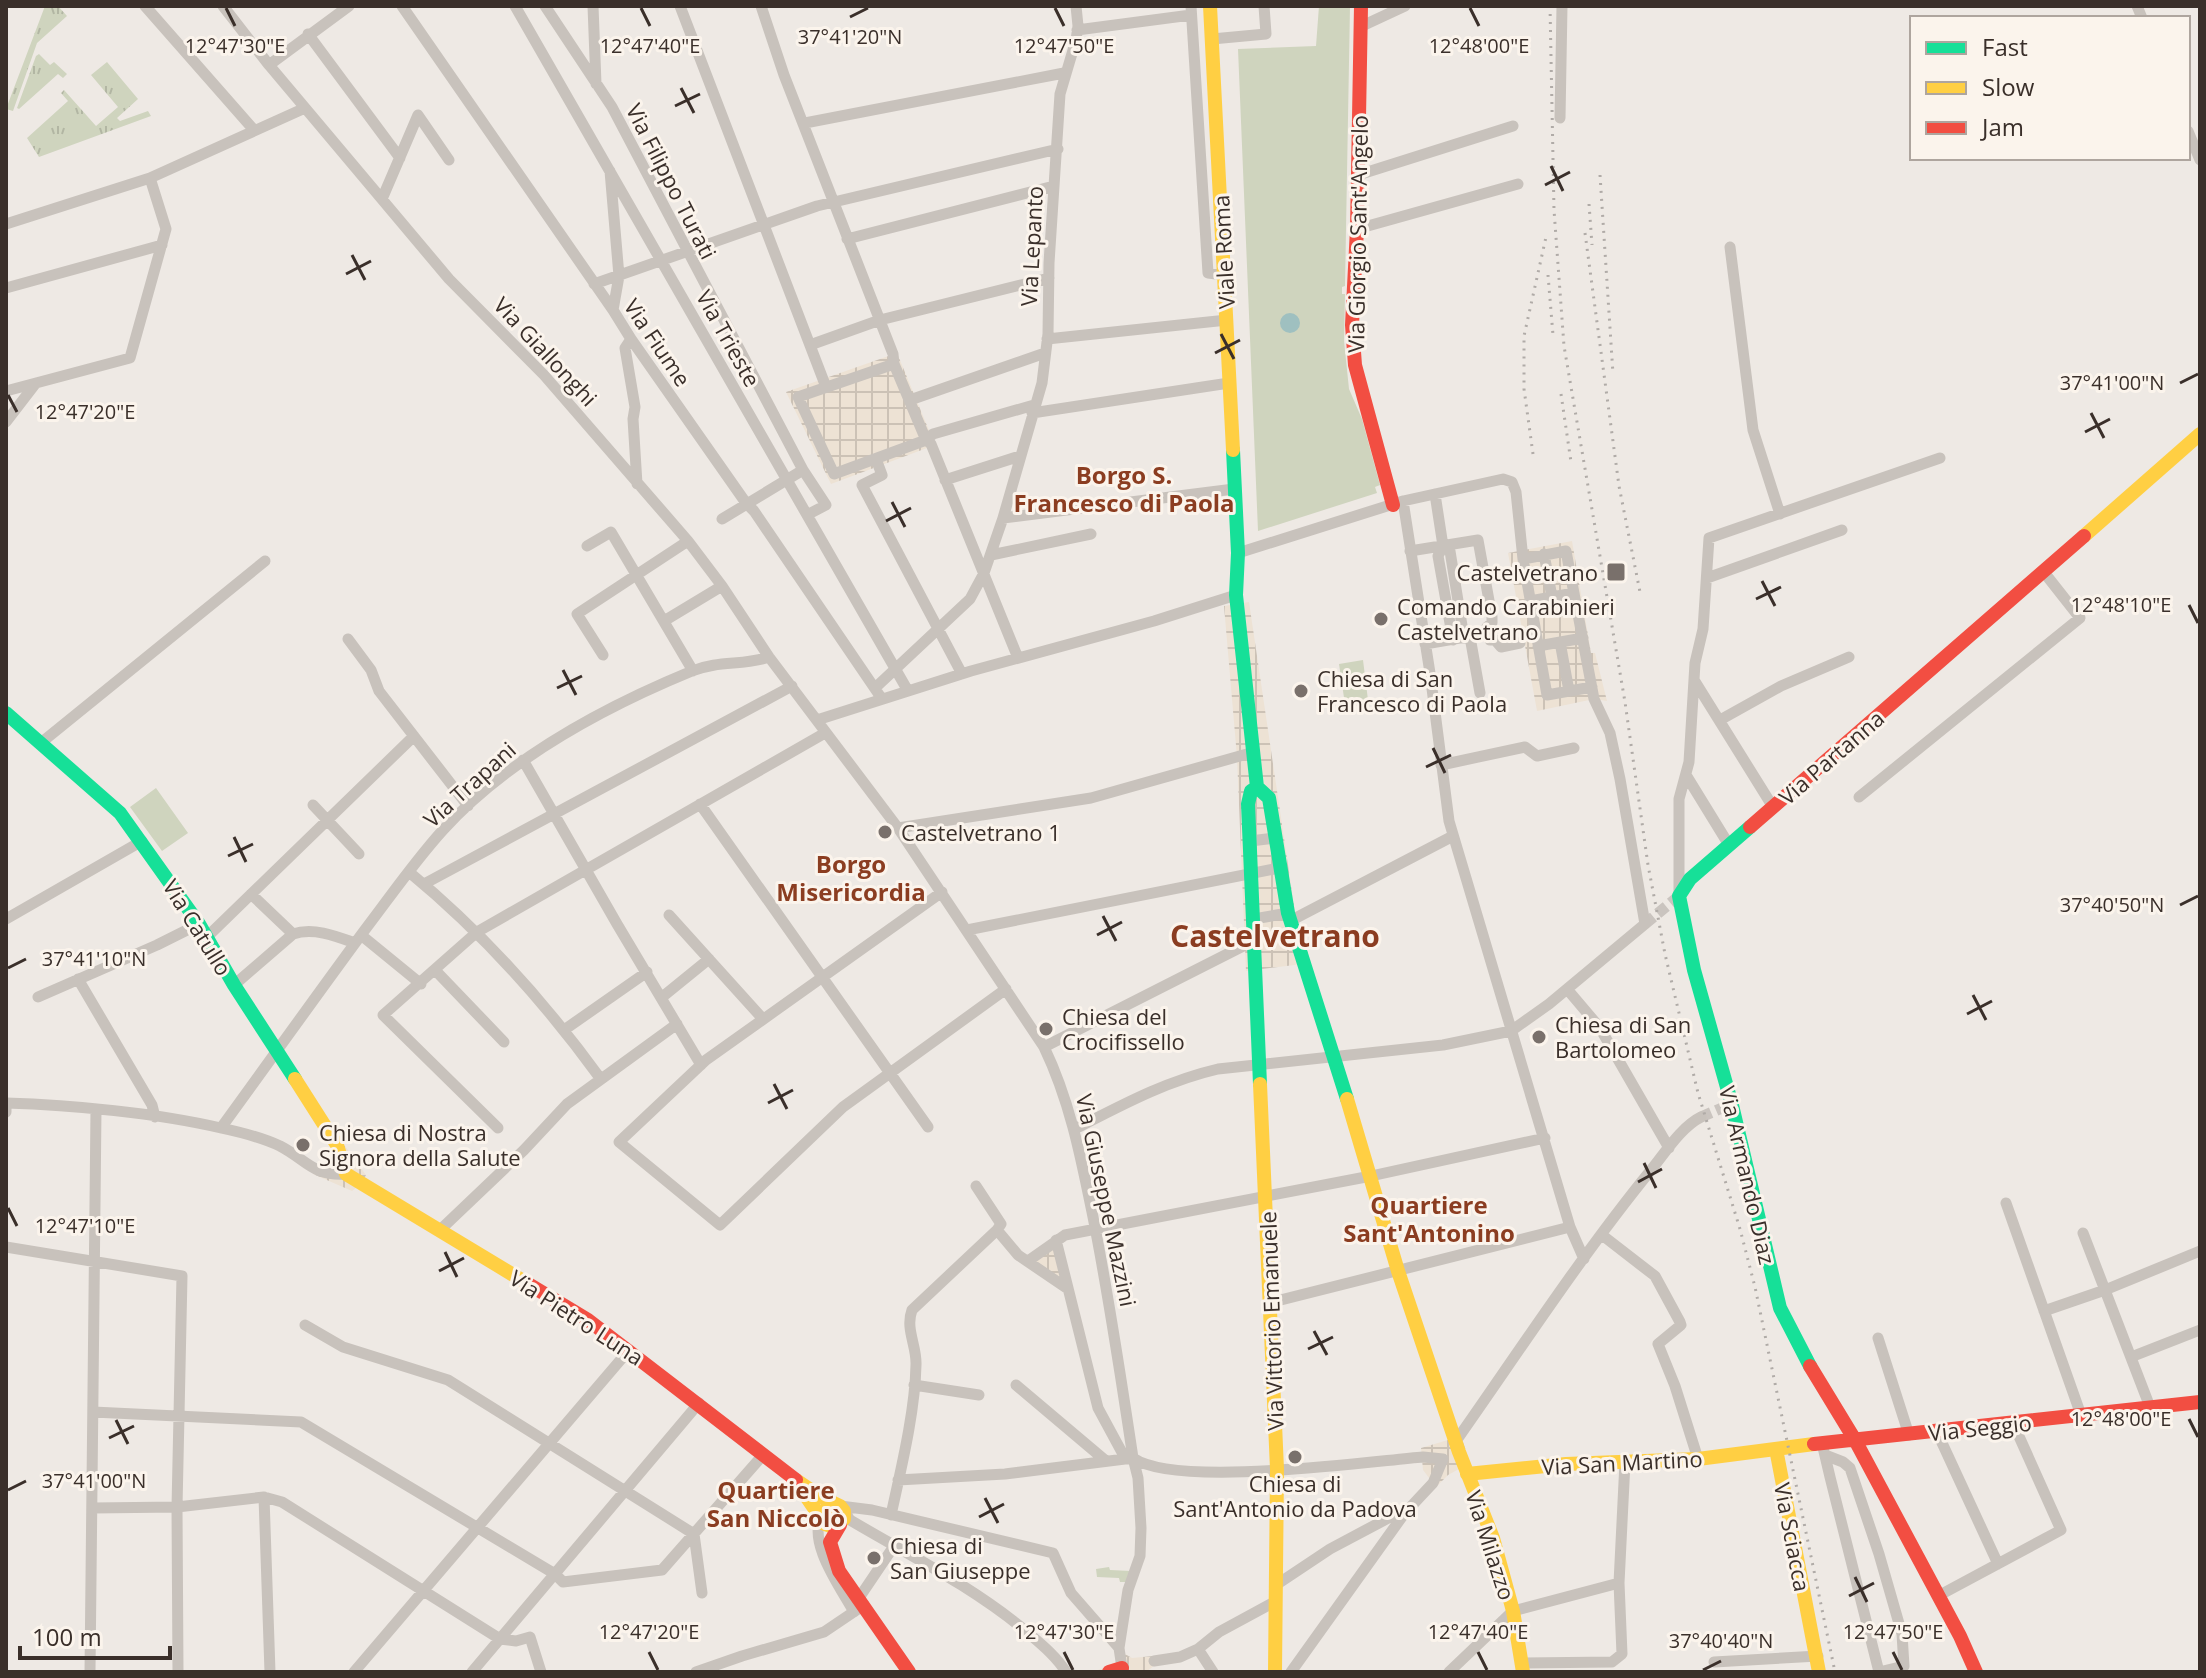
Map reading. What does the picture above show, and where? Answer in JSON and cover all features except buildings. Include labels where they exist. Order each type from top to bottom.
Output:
[{"type":"street","points":[[145,6],[254,130]]},
{"type":"street","name":"Via Giallonghi","points":[[223,6],[449,279],[544,375],[688,541],[825,733]]},
{"type":"street","points":[[269,65],[349,6]]},
{"type":"street","name":"Via Fiume","points":[[402,6],[882,699]]},
{"type":"street","name":"Via Trieste","points":[[515,6],[908,691]]},
{"type":"street","name":"Via Filippo Turati","points":[[545,6],[612,107],[803,470],[826,505],[807,515]]},
{"type":"street","points":[[593,6],[596,84]]},
{"type":"street","points":[[680,6],[826,387]]},
{"type":"street","points":[[761,6],[893,354],[894,364],[926,440],[931,444],[1018,658]]},
{"type":"street","name":"Via Lepanto","points":[[875,688],[970,599],[984,573],[1003,518],[1042,383],[1060,94],[1077,30],[1076,6]]},
{"type":"street","name":"Viale Roma","points":[[1210,6],[1238,553],[1236,595],[1257,787]]},
{"type":"street","points":[[1212,39],[1266,34],[1264,6]]},
{"type":"street","name":"Via Giorgio Sant'Angelo","points":[[1361,6],[1352,325],[1355,365],[1398,503]]},
{"type":"street","points":[[1362,26],[1405,6]]},
{"type":"street","points":[[1560,118],[1562,6]]},
{"type":"street","points":[[1077,30],[1191,11],[1208,273],[1224,275]]},
{"type":"street","points":[[308,34],[400,158]]},
{"type":"street","points":[[805,123],[1064,73]]},
{"type":"street","points":[[8,219],[150,178],[305,108]]},
{"type":"street","points":[[382,199],[418,115],[449,160]]},
{"type":"street","points":[[1358,175],[1513,126]]},
{"type":"street","points":[[2190,136],[2200,160]]},
{"type":"street","points":[[594,284],[833,202],[1058,149]]},
{"type":"street","points":[[609,167],[619,276],[613,310]]},
{"type":"street","points":[[6,391],[130,358],[166,229],[150,178]]},
{"type":"street","points":[[1357,229],[1518,184]]},
{"type":"street","points":[[847,239],[1054,186]]},
{"type":"street","points":[[6,288],[162,245]]},
{"type":"street","points":[[1730,247],[1753,430],[1780,514]]},
{"type":"street","points":[[810,345],[880,320],[1049,278]]},
{"type":"street","points":[[1047,339],[1227,320]]},
{"type":"street","points":[[631,339],[625,348],[635,407],[637,484]]},
{"type":"street","points":[[910,400],[1045,353]]},
{"type":"street","points":[[894,364],[798,397],[834,474],[926,440],[933,434],[1033,409],[1229,383]]},
{"type":"street","points":[[7,417],[36,383]]},
{"type":"street","name":"Via Partanna","points":[[1679,896],[1690,879],[2200,434]]},
{"type":"street","points":[[945,480],[1020,456]]},
{"type":"street","points":[[1679,896],[1679,799],[1689,762],[1709,538],[1940,458]]},
{"type":"street","points":[[876,459],[882,475],[862,485],[962,674]]},
{"type":"street","points":[[722,519],[803,470]]},
{"type":"street","points":[[1238,553],[1398,503],[1503,479],[1512,482],[1521,518],[1523,555],[1547,695],[1592,687]]},
{"type":"street","points":[[1003,518],[1234,489]]},
{"type":"street","points":[[1435,494],[1443,546],[1450,551],[1462,638],[1480,693]]},
{"type":"street","points":[[1398,503],[1410,551],[1453,836],[1570,1227],[1584,1259]]},
{"type":"street","points":[[1707,578],[1842,530]]},
{"type":"street","points":[[587,546],[611,532],[693,671]]},
{"type":"street","points":[[991,555],[1091,534]]},
{"type":"street","points":[[1410,551],[1478,540],[1492,617],[1492,623],[1487,627],[1490,640],[1495,640],[1501,647],[1520,643]]},
{"type":"street","points":[[603,655],[577,614],[688,541]]},
{"type":"street","points":[[1075,1129],[1185,1076],[1218,1069],[1443,1045],[1511,1031],[1645,924],[1614,748],[1592,687],[1566,551],[1523,555]]},
{"type":"street","points":[[1544,554],[1552,597]]},
{"type":"street","points":[[42,742],[265,561]]},
{"type":"street","points":[[1859,797],[2080,618],[2043,571]]},
{"type":"street","points":[[664,621],[722,586]]},
{"type":"street","points":[[1530,601],[1574,593]]},
{"type":"street","points":[[817,720],[962,674],[1236,595]]},
{"type":"street","points":[[1425,644],[1489,633]]},
{"type":"street","points":[[1538,646],[1583,638]]},
{"type":"street","points":[[348,639],[371,670],[379,691],[468,806]]},
{"type":"street","points":[[1560,642],[1569,691]]},
{"type":"street","name":"Via Trapani","points":[[221,1128],[409,872],[443,830],[468,806],[523,760],[605,713],[716,663],[758,661],[769,657]]},
{"type":"street","points":[[1720,720],[1781,686],[1849,657]]},
{"type":"street","points":[[1694,680],[1773,807]]},
{"type":"street","points":[[424,884],[792,686]]},
{"type":"street","name":"Via Catullo","points":[[6,713],[120,813],[142,841],[203,930],[234,985],[337,1145],[346,1174]]},
{"type":"street","points":[[498,1128],[383,1015],[477,932],[825,733]]},
{"type":"street","name":"Via Giuseppe Mazzini","points":[[825,733],[898,828],[1044,1047],[1057,1073],[1075,1129],[1116,1340],[1129,1458],[1138,1478],[1140,1556],[1128,1590],[1116,1670]]},
{"type":"street","points":[[38,997],[203,930],[251,894],[414,736]]},
{"type":"street","points":[[1441,765],[1525,747],[1537,756],[1574,748]]},
{"type":"street","points":[[898,828],[1091,798],[1254,752]]},
{"type":"street","points":[[523,760],[701,1065]]},
{"type":"street","points":[[1686,775],[1729,845]]},
{"type":"street","name":"Via Milazzo","points":[[1257,787],[1269,798],[1289,917],[1398,1271],[1460,1453],[1493,1538],[1513,1611],[1523,1668]]},
{"type":"street","name":"Via Vittorio Emanuele","points":[[1257,787],[1248,798],[1277,1469],[1275,1672]]},
{"type":"street","points":[[700,804],[928,1127]]},
{"type":"street","points":[[313,805],[359,854]]},
{"type":"street","points":[[1254,919],[1289,917],[1453,836]]},
{"type":"street","points":[[1250,841],[1275,838]]},
{"type":"street","points":[[6,919],[142,841]]},
{"type":"street","points":[[967,930],[1279,868]]},
{"type":"street","points":[[409,872],[477,932],[542,1002],[600,1078]]},
{"type":"street","points":[[942,892],[701,1065],[619,1142],[720,1225],[843,1107],[1006,989]]},
{"type":"street","points":[[251,894],[293,934]]},
{"type":"street","name":"Via Armando Diaz","points":[[1679,896],[1727,1107],[1734,1122],[1780,1308],[1815,1376],[1855,1440],[1976,1672]]},
{"type":"street","points":[[669,915],[763,1019]]},
{"type":"street","points":[[234,985],[293,934],[303,930],[358,939],[421,984]]},
{"type":"street","points":[[1044,1047],[1255,940]]},
{"type":"street","points":[[661,998],[709,959]]},
{"type":"street","points":[[435,970],[504,1042]]},
{"type":"street","points":[[564,1030],[647,972]]},
{"type":"street","points":[[78,979],[152,1105],[155,1117]]},
{"type":"street","points":[[1567,989],[1600,1028],[1669,1148]]},
{"type":"street","points":[[439,1231],[567,1104],[677,1024]]},
{"type":"street","points":[[6,1112],[6,1103],[55,1105],[221,1128],[280,1146],[316,1171],[331,1175],[346,1174]]},
{"type":"street","points":[[90,1672],[96,1110]]},
{"type":"street","points":[[1056,1240],[1098,1408],[1129,1458],[1145,1467],[1237,1472],[1423,1457],[1443,1459],[1460,1453],[1584,1259],[1669,1148],[1701,1117]]},
{"type":"street","points":[[1028,1261],[1065,1235],[1371,1176],[1545,1138]]},
{"type":"street","name":"Via Pietro Luna","points":[[346,1174],[588,1320],[794,1478],[836,1516]]},
{"type":"street","points":[[891,1515],[914,1385],[916,1362],[908,1322],[912,1310],[1001,1224],[976,1186]]},
{"type":"street","points":[[2006,1203],[2081,1415]]},
{"type":"street","points":[[1269,1303],[1570,1227]]},
{"type":"street","points":[[997,1230],[1018,1255],[1068,1290]]},
{"type":"street","points":[[2083,1233],[2150,1407]]},
{"type":"street","points":[[1602,1235],[1655,1276],[1680,1322],[1681,1325],[1658,1344],[1698,1459]]},
{"type":"street","points":[[6,1247],[182,1276],[177,1507],[178,1672]]},
{"type":"street","points":[[2044,1311],[2200,1251]]},
{"type":"street","points":[[305,1325],[343,1347],[448,1380],[694,1534]]},
{"type":"street","points":[[2131,1357],[2200,1330]]},
{"type":"street","points":[[1878,1338],[1909,1435]]},
{"type":"street","points":[[354,1672],[629,1350]]},
{"type":"street","points":[[914,1385],[979,1395]]},
{"type":"street","points":[[1016,1385],[1106,1461]]},
{"type":"street","name":"Via Seggio","points":[[1823,1449],[1855,1440],[2200,1402]]},
{"type":"street","points":[[472,1672],[699,1403]]},
{"type":"street","points":[[93,1412],[301,1422],[555,1574],[563,1582],[662,1570],[763,1455]]},
{"type":"street","points":[[1938,1596],[2061,1530],[2013,1423]]},
{"type":"street","points":[[1937,1432],[1998,1564]]},
{"type":"street","name":"Via San Martino","points":[[1460,1453],[1566,1464],[1698,1459],[1776,1449],[1823,1449]]},
{"type":"street","name":"Via Sciacca","points":[[1776,1449],[1819,1672]]},
{"type":"street","points":[[1823,1449],[1850,1468],[1902,1634],[1904,1666],[1879,1672],[1823,1449]]},
{"type":"street","points":[[898,1480],[1005,1474],[1129,1458]]},
{"type":"street","points":[[1293,1670],[1404,1514],[1433,1483],[1443,1459]]},
{"type":"street","points":[[1523,1668],[1594,1667],[1612,1662],[1622,1654],[1619,1583],[1625,1462]]},
{"type":"street","points":[[93,1508],[177,1507],[264,1497],[282,1502],[500,1639],[516,1641],[530,1637],[541,1672]]},
{"type":"street","points":[[264,1497],[270,1672]]},
{"type":"street","points":[[909,1672],[859,1605],[817,1540],[836,1516],[872,1510],[1053,1553],[1071,1593],[1119,1648]]},
{"type":"street","points":[[836,1516],[872,1510]]},
{"type":"street","points":[[1276,1585],[1330,1549],[1394,1515],[1404,1514]]},
{"type":"street","points":[[836,1516],[955,1579],[986,1599],[1047,1649],[1066,1672]]},
{"type":"street","points":[[836,1516],[830,1542],[832,1556],[859,1605]]},
{"type":"street","points":[[694,1534],[702,1593]]},
{"type":"street","points":[[696,1672],[824,1632],[859,1605],[894,1546]]},
{"type":"street","points":[[1449,1672],[1513,1611],[1619,1583]]},
{"type":"street","points":[[1154,1661],[1180,1657],[1198,1649],[1219,1632],[1276,1601]]},
{"type":"street","points":[[1198,1649],[1213,1672]]},
{"type":"street","points":[[1714,1662],[1818,1656]]},
{"type":"green space","points":[[45,6],[58,6],[67,16],[37,43],[13,111],[6,109]]},
{"type":"green space","points":[[1319,6],[1350,6],[1345,286],[1342,287],[1342,294],[1345,294],[1344,341],[1349,389],[1362,419],[1380,485],[1375,487],[1377,493],[1258,531],[1238,49],[1316,46]]},
{"type":"green space","points":[[39,54],[50,65],[54,62],[67,74],[63,78],[58,74],[19,109],[17,108]]},
{"type":"green space","points":[[107,62],[138,99],[117,118],[120,121],[148,111],[151,116],[39,157],[27,138],[68,101],[61,93],[64,90],[96,126],[118,107],[91,75]]},
{"type":"green space","points":[[1363,660],[1368,700],[1346,711],[1339,664]]},
{"type":"green space","points":[[156,788],[188,833],[162,851],[130,807]]},
{"type":"green space","points":[[1109,1567],[1110,1570],[1131,1571],[1128,1582],[1120,1582],[1119,1578],[1097,1577],[1096,1569]]},
{"type":"shaded area","points":[[897,353],[935,445],[831,484],[786,392]]},
{"type":"shaded area","points":[[1572,541],[1591,653],[1595,653],[1607,701],[1594,699],[1537,711],[1508,553]]},
{"type":"shaded area","points":[[1249,602],[1295,912],[1311,963],[1246,971],[1237,757],[1224,606]]},
{"type":"shaded area","points":[[337,1145],[345,1146],[366,1175],[352,1191],[313,1174],[323,1164],[328,1168],[332,1163],[327,1159]]},
{"type":"shaded area","points":[[1055,1242],[1066,1286],[1029,1261]]},
{"type":"shaded area","points":[[1458,1427],[1470,1463],[1448,1475],[1436,1487],[1423,1470],[1421,1448],[1448,1440]]},
{"type":"shaded area","points":[[1125,1654],[1132,1658],[1153,1656],[1155,1665],[1146,1672],[1092,1672],[1116,1664]]},
{"type":"water","points":[[1290,313],[1297,316],[1300,323],[1297,330],[1290,333],[1283,330],[1280,323],[1283,316]]},
{"type":"tunnel","points":[[1645,924],[1679,896]]},
{"type":"tunnel","points":[[1701,1117],[1722,1108]]},
{"type":"railway","points":[[1550,6],[1554,210],[1564,346],[1625,702],[1648,865],[1665,954],[1698,1093],[1755,1287],[1835,1672]]},
{"type":"railway","points":[[1600,175],[1613,374]]},
{"type":"railway","points":[[1589,204],[1592,245]]},
{"type":"railway","points":[[1585,233],[1619,486],[1640,592]]},
{"type":"railway","points":[[1533,454],[1524,389],[1524,336],[1546,237]]},
{"type":"railway","points":[[1548,275],[1553,335]]},
{"type":"railway","points":[[1561,394],[1571,462]]},
{"type":"traffic: fast","points":[[1233,450],[1238,553],[1236,595],[1257,787],[1269,798],[1288,913],[1347,1099]]},
{"type":"traffic: fast","points":[[6,713],[120,813],[199,924],[295,1079]]},
{"type":"traffic: fast","points":[[1257,787],[1251,791],[1248,804],[1260,1084]]},
{"type":"traffic: fast","points":[[1750,827],[1690,879],[1679,896],[1694,970],[1732,1105],[1780,1308],[1810,1366]]},
{"type":"traffic: slow","points":[[1210,6],[1233,450]]},
{"type":"traffic: slow","points":[[2084,536],[2200,434]]},
{"type":"traffic: slow","points":[[295,1079],[337,1145],[346,1174],[525,1282]]},
{"type":"traffic: slow","points":[[1260,1084],[1277,1469],[1275,1672]]},
{"type":"traffic: slow","points":[[1347,1099],[1398,1271],[1459,1452],[1493,1538],[1513,1611],[1523,1672]]},
{"type":"traffic: slow","points":[[1467,1474],[1566,1464],[1698,1459],[1814,1444]]},
{"type":"traffic: slow","points":[[1776,1449],[1819,1672]]},
{"type":"traffic: slow","points":[[796,1480],[840,1506],[844,1519],[834,1527],[825,1524],[825,1510],[834,1504]]},
{"type":"traffic: slow","points":[[799,1486],[825,1524]]},
{"type":"traffic: jam","points":[[1361,6],[1352,325],[1355,365],[1393,505]]},
{"type":"traffic: jam","points":[[1750,827],[2084,536]]},
{"type":"traffic: jam","points":[[525,1282],[588,1320],[796,1480]]},
{"type":"traffic: jam","points":[[1810,1366],[1855,1440],[1960,1636],[1976,1672]]},
{"type":"traffic: jam","points":[[1814,1444],[2200,1402]]},
{"type":"traffic: jam","points":[[840,1525],[830,1542],[839,1571],[909,1672]]},
{"type":"traffic: jam","points":[[1109,1672],[1122,1668]]},
{"type":"place","name":"Castelvetrano","points":[[1616,572]]},
{"type":"place","name":"Comando Carabinieri Castelvetrano","points":[[1381,619]]},
{"type":"place","name":"Chiesa di San Francesco di Paola","points":[[1301,691]]},
{"type":"place","name":"Castelvetrano 1","points":[[885,832]]},
{"type":"place","name":"Chiesa del Crocifissello","points":[[1046,1029]]},
{"type":"place","name":"Chiesa di San Bartolomeo","points":[[1539,1037]]},
{"type":"place","name":"Chiesa di Nostra Signora della Salute","points":[[303,1145]]},
{"type":"place","name":"Chiesa di Sant'Antonio da Padova","points":[[1295,1457]]},
{"type":"place","name":"Chiesa di San Giuseppe","points":[[874,1558]]},
{"type":"district","name":"Borgo S. Francesco di Paola","points":[[1124,488]]},
{"type":"district","name":"Borgo Misericordia","points":[[851,877]]},
{"type":"district","name":"Castelvetrano","points":[[1275,935]]},
{"type":"district","name":"Quartiere Sant'Antonino","points":[[1429,1218]]},
{"type":"district","name":"Quartiere San Niccolò","points":[[776,1503]]}]
